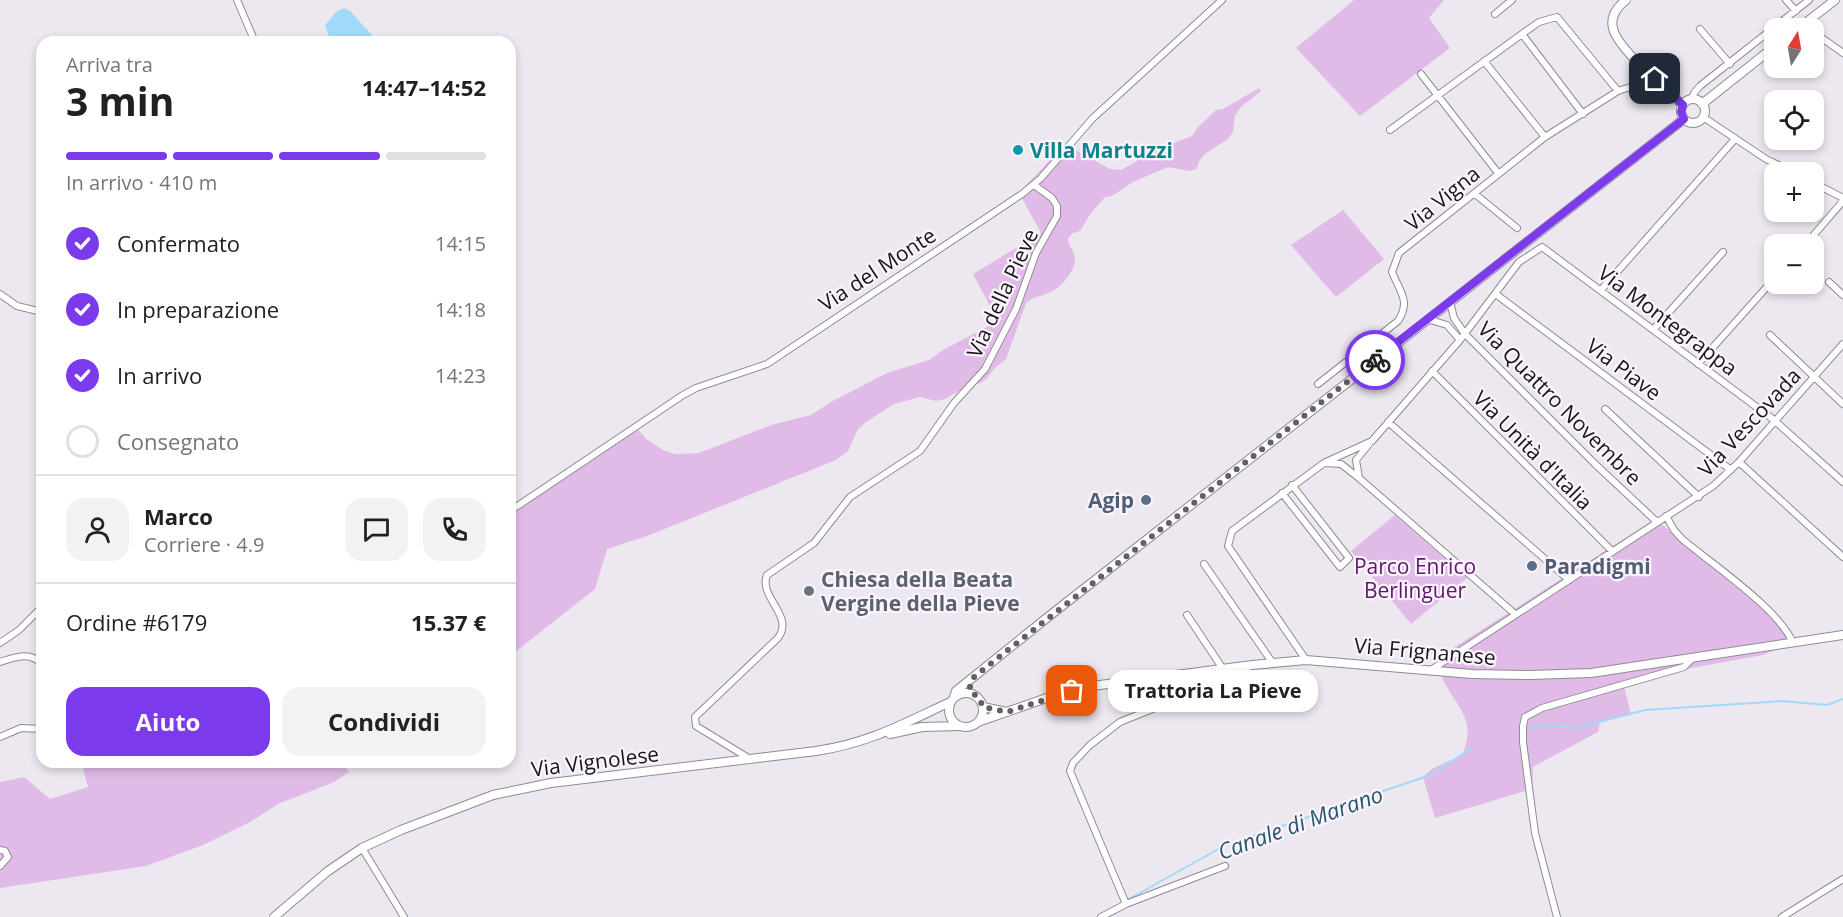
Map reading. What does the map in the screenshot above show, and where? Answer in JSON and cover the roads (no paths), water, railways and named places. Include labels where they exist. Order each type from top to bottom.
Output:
[{"type":"main road","points":[[1626,0],[1615,13],[1612,26],[1614,33],[1629,53],[1683,105]]},
{"type":"main road","points":[[1812,18],[1835,0]]},
{"type":"main road","points":[[1702,104],[1764,55]]},
{"type":"main road","points":[[1692,100],[1702,104],[1705,112],[1703,117],[1694,123],[1684,119],[1681,112],[1683,105],[1692,100]]},
{"type":"main road","points":[[959,726],[950,718],[948,707],[956,691],[1684,119]]},
{"type":"main road","name":"Via Frignanese","points":[[978,722],[1085,687],[1252,664],[1306,660],[1500,675],[1567,675],[1620,670],[1843,635]]},
{"type":"main road","points":[[970,693],[969,686],[973,678]]},
{"type":"main road","points":[[970,693],[979,698],[983,707],[982,718],[968,728],[959,726],[922,727],[899,733],[881,734],[907,724],[959,694],[970,693]]},
{"type":"main road","points":[[983,707],[1007,712]]},
{"type":"main road","name":"Via Vignolese","points":[[274,917],[328,871],[362,848],[460,806],[517,789],[551,783],[834,748],[854,744],[881,734]]},
{"type":"street","points":[[237,0],[252,36]]},
{"type":"street","name":"Via del Monte","points":[[516,507],[683,395],[696,388],[767,364],[1034,185],[1086,125],[1222,0]]},
{"type":"street","points":[[1495,14],[1512,0]]},
{"type":"street","points":[[1786,0],[1796,11]]},
{"type":"street","points":[[1692,100],[1700,86],[1809,0]]},
{"type":"street","points":[[1390,130],[1539,22],[1557,16],[1618,91]]},
{"type":"street","points":[[1700,28],[1730,64]]},
{"type":"street","points":[[1522,34],[1583,114]]},
{"type":"street","points":[[1824,40],[1843,53]]},
{"type":"street","points":[[1484,61],[1545,137]]},
{"type":"street","points":[[1421,74],[1498,173]]},
{"type":"street","name":"Via Vigna","points":[[1318,384],[1398,321],[1405,310],[1405,301],[1392,272],[1399,253],[1545,137],[1618,91],[1655,79]]},
{"type":"street","points":[[1703,117],[1772,162]]},
{"type":"street","points":[[1601,290],[1735,139]]},
{"type":"street","name":"Via della Pieve","points":[[751,759],[696,726],[695,717],[783,631],[782,621],[765,584],[767,574],[814,543],[850,497],[920,451],[954,403],[990,362],[1016,309],[1036,253],[1057,216],[1057,206],[1052,198],[1034,185]]},
{"type":"street","points":[[1814,234],[1843,200],[1824,189]]},
{"type":"street","points":[[1474,194],[1517,228]]},
{"type":"street","name":"Via Montegrappa","points":[[1497,295],[1519,262],[1542,247],[1774,420],[1843,482]]},
{"type":"street","points":[[1653,330],[1723,252]]},
{"type":"street","points":[[1829,282],[1843,295]]},
{"type":"street","points":[[1698,364],[1764,290]]},
{"type":"street","points":[[0,294],[17,306],[36,311]]},
{"type":"street","points":[[1359,478],[1356,460],[1497,295]]},
{"type":"street","name":"Via Piave","points":[[1497,295],[1731,470]]},
{"type":"street","name":"Via Quattro Novembre","points":[[1450,302],[1454,318],[1465,334],[1594,463],[1657,522]]},
{"type":"street","points":[[1427,319],[1447,325],[1460,340]]},
{"type":"street","points":[[1770,335],[1843,404]]},
{"type":"street","name":"Via Vescovada","points":[[1430,670],[1666,516],[1699,497],[1739,462],[1843,344]]},
{"type":"street","name":"Via Unità d'Italia","points":[[1431,371],[1612,551]]},
{"type":"street","points":[[1605,409],[1699,497]]},
{"type":"street","points":[[1388,422],[1569,580]]},
{"type":"street","points":[[1306,660],[1228,546],[1232,531],[1324,463],[1372,441]]},
{"type":"street","points":[[1739,462],[1842,554]]},
{"type":"street","points":[[1324,463],[1341,464],[1359,478],[1515,614]]},
{"type":"street","points":[[1282,492],[1340,567],[1349,558],[1292,485]]},
{"type":"street","points":[[1666,516],[1682,539],[1770,611],[1788,632],[1793,643]]},
{"type":"street","points":[[1204,564],[1272,662]]},
{"type":"street","points":[[0,644],[36,613]]},
{"type":"street","points":[[1187,615],[1223,669]]},
{"type":"street","points":[[0,662],[24,656],[36,659]]},
{"type":"street","points":[[1557,917],[1535,833],[1523,742],[1522,726],[1526,717],[1542,708],[1684,667],[1693,658]]},
{"type":"street","points":[[1125,901],[1070,771],[1071,766],[1090,746],[1120,722],[1235,676],[1252,664]]},
{"type":"street","points":[[0,737],[21,728],[36,729]]},
{"type":"street","points":[[362,848],[404,917]]},
{"type":"street","points":[[0,850],[5,851],[8,857],[0,866]]},
{"type":"street","points":[[1101,917],[1125,901],[1225,866]]},
{"type":"street","points":[[1782,917],[1843,879]]},
{"type":"water","points":[[344,8],[350,11],[373,36],[329,36],[325,25],[337,11]]},
{"type":"waterway","name":"Canale di Marano","points":[[1531,726],[1576,728],[1645,710],[1782,701],[1827,705],[1843,699]]},
{"type":"waterway","name":"Canale di Marano","points":[[1127,900],[1224,846],[1433,774],[1473,747]]},
{"type":"place","name":"Villa Martuzzi","points":[[1018,150]]},
{"type":"place","name":"Agip","points":[[1146,500]]},
{"type":"place","name":"Paradigmi","points":[[1532,566]]},
{"type":"place","name":"Chiesa della Beata Vergine della Pieve","points":[[809,591]]},
{"type":"place","name":"Trattoria La Pieve","points":[[1072,691]]},
{"type":"park label","name":"Parco Enrico Berlinguer","points":[[1415,578]]}]
